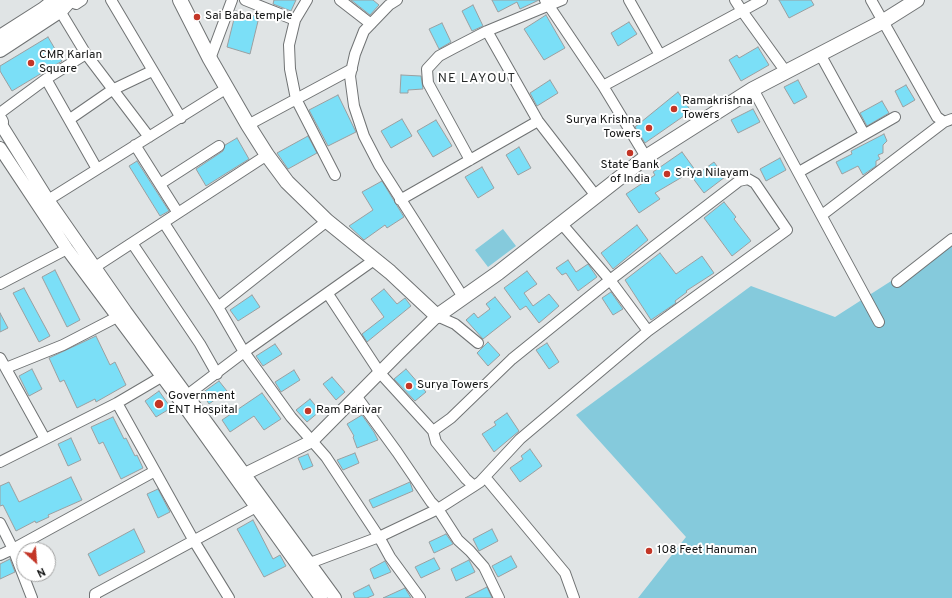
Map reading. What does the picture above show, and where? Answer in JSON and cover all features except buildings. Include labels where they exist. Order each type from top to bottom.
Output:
[{"type":"main road","points":[[180,0],[210,59],[248,125],[267,155],[287,182],[327,221],[390,272],[438,316],[646,157],[753,89],[882,22],[916,0]]},
{"type":"main road","points":[[0,37],[65,2]]},
{"type":"main road","points":[[0,50],[65,2]]},
{"type":"street","points":[[111,0],[181,118]]},
{"type":"street","points":[[210,59],[232,0]]},
{"type":"street","points":[[246,0],[295,20]]},
{"type":"street","points":[[307,0],[295,20],[289,45],[290,69],[296,99],[335,174]]},
{"type":"street","points":[[340,0],[371,24]]},
{"type":"street","points":[[397,0],[389,5],[364,31],[355,54],[350,76],[354,106],[364,136],[400,200],[463,297]]},
{"type":"street","points":[[470,160],[428,83],[427,69],[439,56],[487,31],[546,3],[562,0]]},
{"type":"street","points":[[629,0],[660,55]]},
{"type":"street","points":[[735,0],[742,12],[786,72]]},
{"type":"street","points":[[603,86],[762,0]]},
{"type":"street","points":[[871,0],[882,22],[937,117],[948,120]]},
{"type":"street","points":[[65,2],[86,54],[149,137]]},
{"type":"street","points":[[546,3],[603,86],[646,157]]},
{"type":"street","points":[[487,31],[538,121],[596,196]]},
{"type":"street","points":[[86,54],[46,79],[0,120],[117,317],[244,474],[335,598]]},
{"type":"street","points":[[820,54],[864,134]]},
{"type":"street","points":[[248,125],[352,69]]},
{"type":"street","points":[[70,119],[112,90],[152,70]]},
{"type":"street","points":[[46,79],[97,169]]},
{"type":"street","points":[[48,200],[227,88]]},
{"type":"street","points":[[753,89],[879,322]]},
{"type":"street","points":[[799,172],[895,117]]},
{"type":"street","points":[[822,215],[948,120]]},
{"type":"street","points":[[400,200],[538,121]]},
{"type":"street","points":[[136,145],[178,214]]},
{"type":"street","points":[[160,184],[219,146]]},
{"type":"street","points":[[0,148],[67,249],[90,271],[165,375]]},
{"type":"street","points":[[90,271],[267,155]]},
{"type":"street","points":[[310,564],[379,537],[438,509],[474,486],[520,439],[648,331],[787,230],[755,184],[748,179],[739,180],[610,280],[512,359],[451,418],[433,431]]},
{"type":"street","points":[[218,307],[327,221]]},
{"type":"street","points":[[164,223],[218,307],[244,352],[291,417],[326,456],[379,537],[390,557],[420,598]]},
{"type":"street","points":[[561,223],[610,280],[648,331]]},
{"type":"street","points":[[897,282],[952,238]]},
{"type":"street","points":[[132,243],[200,344],[217,374]]},
{"type":"street","points":[[0,284],[67,249]]},
{"type":"street","points":[[184,398],[244,352],[374,260]]},
{"type":"street","points":[[328,294],[380,373],[433,431],[436,442],[466,479],[474,486]]},
{"type":"street","points":[[244,474],[312,442],[399,353],[438,316],[455,324],[478,343]]},
{"type":"street","points":[[6,368],[62,345],[117,317]]},
{"type":"street","points":[[0,358],[45,439]]},
{"type":"street","points":[[0,462],[117,403],[165,375]]},
{"type":"street","points":[[357,397],[431,502],[438,509],[458,540],[484,567],[499,598]]},
{"type":"street","points":[[184,398],[256,507],[321,598]]},
{"type":"street","points":[[117,403],[194,541],[229,598]]},
{"type":"street","points":[[0,555],[155,471]]},
{"type":"street","points":[[484,477],[565,573],[574,598]]},
{"type":"street","points":[[92,597],[256,507]]},
{"type":"street","points":[[0,523],[13,549],[32,598]]},
{"type":"shaded area","points":[[503,229],[516,246],[488,267],[475,250]]},
{"type":"shaded area","points":[[952,242],[952,598],[638,598],[686,537],[576,415],[751,286],[835,317]]},
{"type":"place","name":"Sai Baba temple","points":[[197,17]]},
{"type":"place","name":"CMR Karlan Square","points":[[31,63]]},
{"type":"place","name":"Ramakrishna Towers","points":[[674,109]]},
{"type":"place","name":"Surya Krishna Towers","points":[[649,128]]},
{"type":"place","name":"State Bank of India","points":[[630,153]]},
{"type":"place","name":"Sriya Nilayam","points":[[667,174]]},
{"type":"place","name":"Surya Towers","points":[[409,386]]},
{"type":"place","name":"Government ENT Hospital","points":[[159,404]]},
{"type":"place","name":"Ram Parivar","points":[[308,411]]},
{"type":"place","name":"108 Feet Hanuman","points":[[649,551]]},
{"type":"district","name":"NE LAYOUT","points":[[477,79]]}]
